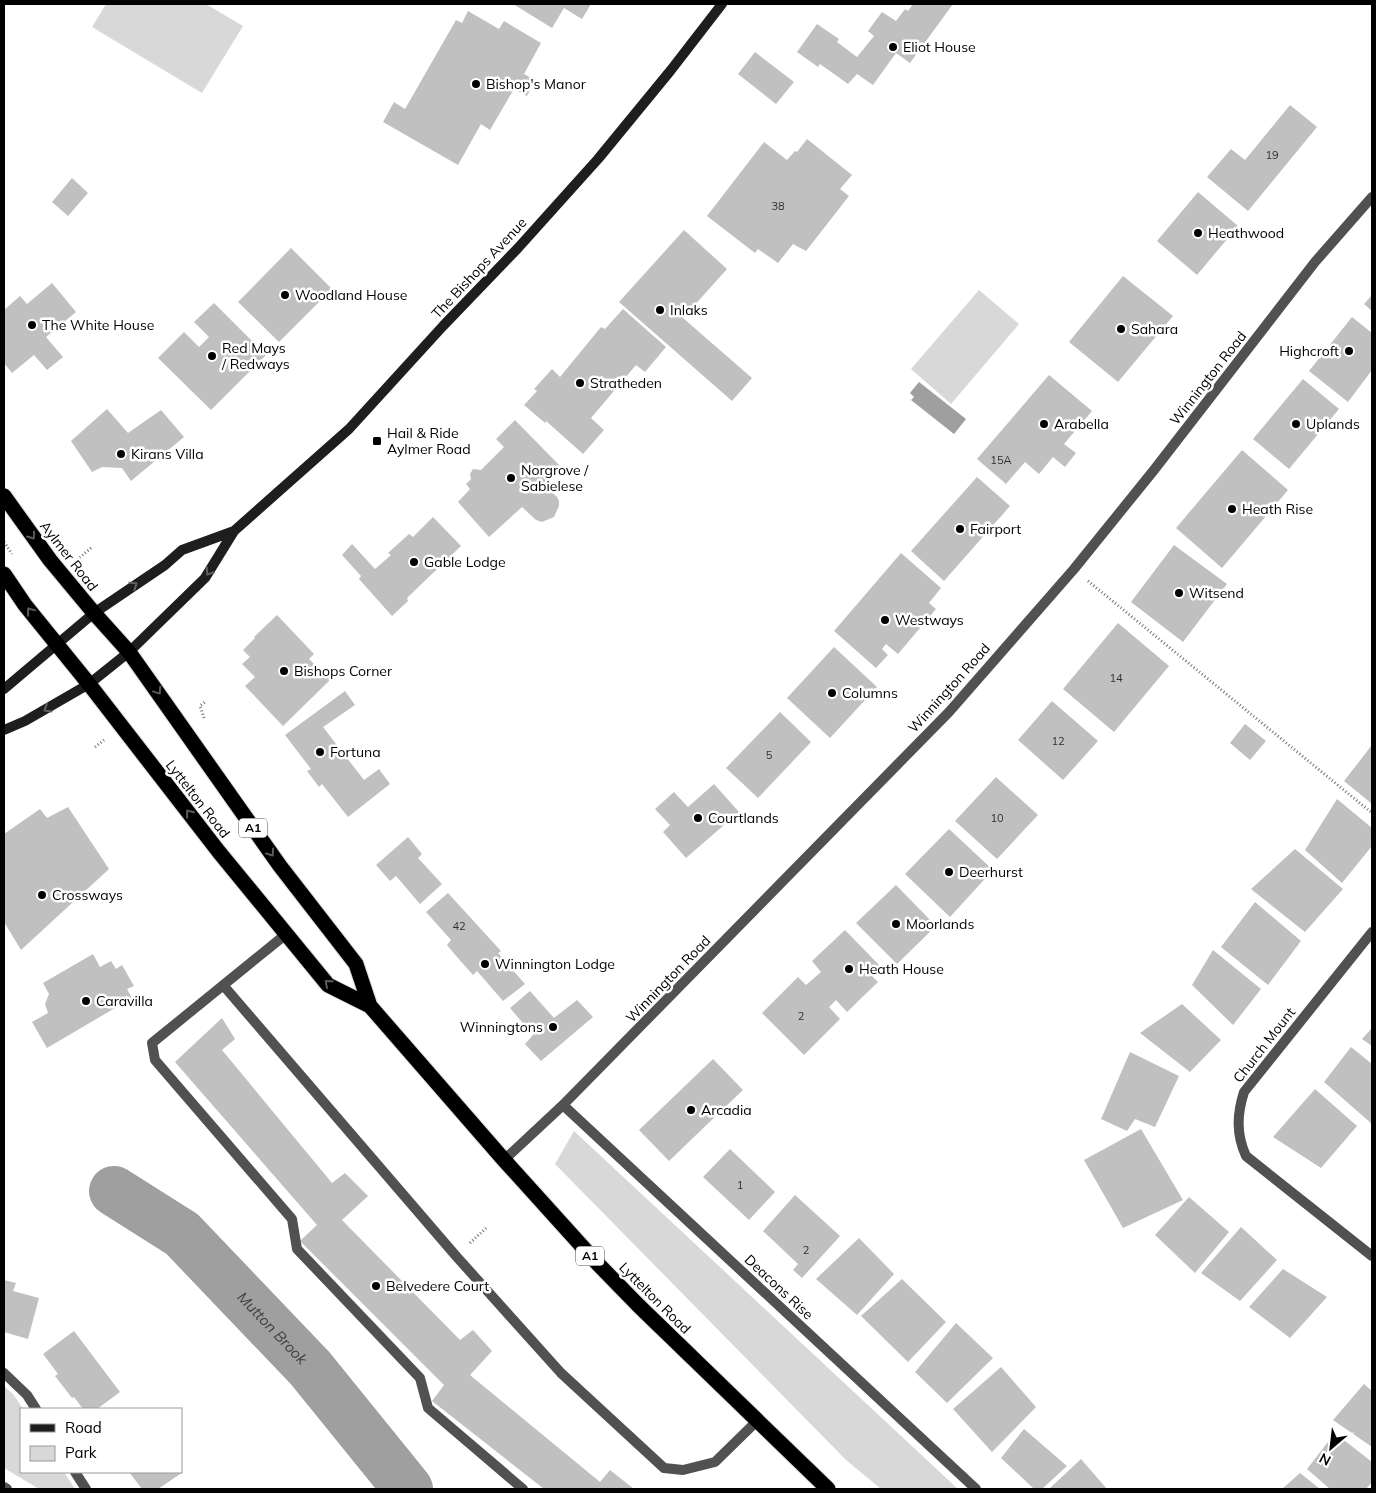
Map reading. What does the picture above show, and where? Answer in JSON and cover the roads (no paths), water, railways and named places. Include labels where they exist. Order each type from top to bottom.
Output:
[{"type":"highway","name":"Aylmer Road","points":[[4,496],[50,560],[112,633]]},
{"type":"highway","name":"A1","points":[[4,574],[25,605],[57,645]]},
{"type":"highway","name":"Lyttelton Road","points":[[112,633],[130,652],[280,866],[356,964],[370,1006]]},
{"type":"highway","name":"Lyttelton Road","points":[[57,645],[285,935],[328,985],[370,1006],[504,1160],[598,1264],[828,1489]]},
{"type":"street","name":"The Bishops Avenue","points":[[4,730],[26,721],[89,684],[130,652],[205,578],[234,531],[349,429],[443,326],[518,248],[598,158],[671,70],[722,4]]},
{"type":"street","name":"Winnington Road","points":[[504,1160],[563,1105],[949,712],[1074,569],[1154,470],[1315,262],[1372,197]]},
{"type":"street","name":"The Bishops Avenue","points":[[4,689],[94,613],[165,565],[182,550],[234,531]]},
{"type":"street","name":"Church Mount","points":[[1372,932],[1244,1092],[1239,1109],[1239,1130],[1241,1144],[1246,1156],[1372,1256]]},
{"type":"street","points":[[285,935],[152,1043],[155,1060],[292,1219],[297,1249],[420,1378],[428,1408],[523,1489]]},
{"type":"street","points":[[223,985],[456,1256],[561,1373],[664,1468],[683,1470],[715,1462],[757,1421]]},
{"type":"street","name":"Deacons Rise","points":[[563,1105],[976,1489]]},
{"type":"street","points":[[4,1373],[27,1395],[35,1408]]},
{"type":"street","points":[[76,1473],[86,1489]]},
{"type":"waterway","name":"Mutton Brook","points":[[114,1191],[182,1234],[310,1368],[408,1489]]},
{"type":"place","name":"Eliot House","points":[[893,47]]},
{"type":"place","name":"Bishop's Manor","points":[[476,84]]},
{"type":"place","name":"Heathwood","points":[[1198,233]]},
{"type":"place","name":"Woodland House","points":[[285,295]]},
{"type":"place","name":"Inlaks","points":[[660,310]]},
{"type":"place","name":"The White House","points":[[32,325]]},
{"type":"place","name":"Sahara","points":[[1121,329]]},
{"type":"place","name":"Highcroft","points":[[1349,351]]},
{"type":"place","name":"Red Mays / Redways","points":[[212,356]]},
{"type":"place","name":"Stratheden","points":[[580,383]]},
{"type":"place","name":"Arabella","points":[[1044,424]]},
{"type":"place","name":"Uplands","points":[[1296,424]]},
{"type":"place","name":"Hail & Ride Aylmer Road","points":[[377,441]]},
{"type":"place","name":"Kirans Villa","points":[[121,454]]},
{"type":"place","name":"Norgrove / Sabielese","points":[[511,478]]},
{"type":"place","name":"Heath Rise","points":[[1232,509]]},
{"type":"place","name":"Fairport","points":[[960,529]]},
{"type":"place","name":"Gable Lodge","points":[[414,562]]},
{"type":"place","name":"Witsend","points":[[1179,593]]},
{"type":"place","name":"Westways","points":[[885,620]]},
{"type":"place","name":"Bishops Corner","points":[[284,671]]},
{"type":"place","name":"Columns","points":[[832,693]]},
{"type":"place","name":"Fortuna","points":[[320,752]]},
{"type":"place","name":"Courtlands","points":[[698,818]]},
{"type":"place","name":"Deerhurst","points":[[949,872]]},
{"type":"place","name":"Crossways","points":[[42,895]]},
{"type":"place","name":"Moorlands","points":[[896,924]]},
{"type":"place","name":"Winnington Lodge","points":[[485,964]]},
{"type":"place","name":"Heath House","points":[[849,969]]},
{"type":"place","name":"Caravilla","points":[[86,1001]]},
{"type":"place","name":"Winningtons","points":[[553,1027]]},
{"type":"place","name":"Arcadia","points":[[691,1110]]},
{"type":"place","name":"Belvedere Court","points":[[376,1286]]}]
